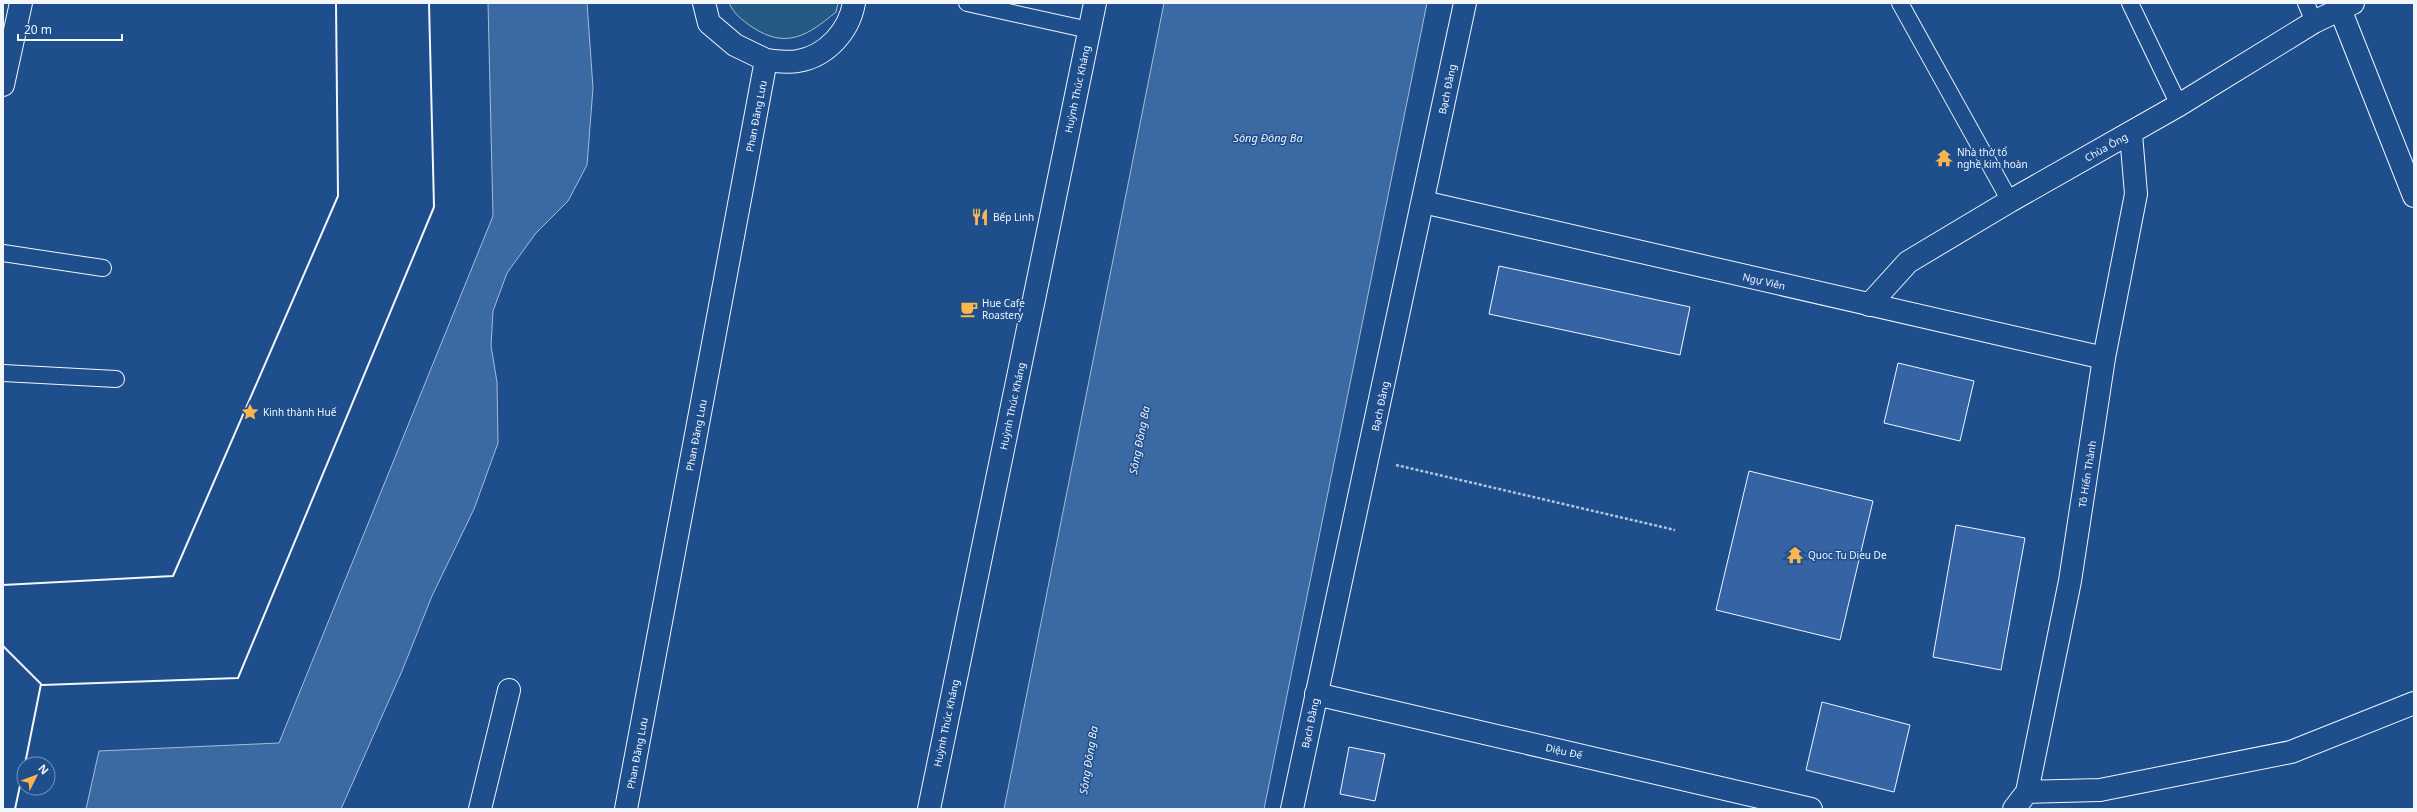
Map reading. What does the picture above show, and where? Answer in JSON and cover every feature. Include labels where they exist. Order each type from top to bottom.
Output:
[{"type":"street","points":[[3,85],[21,3]]},
{"type":"street","points":[[704,3],[709,23],[735,45],[766,60],[798,61],[830,48],[851,18],[854,3]]},
{"type":"street","name":"Huỳnh Thúc Kháng","points":[[929,809],[1095,3]]},
{"type":"street","name":"Bạch Đằng","points":[[1292,809],[1424,202],[1465,3]]},
{"type":"street","points":[[2347,6],[2414,196]]},
{"type":"street","name":"Chùa Ông","points":[[1869,305],[1908,262],[2010,201],[2179,105],[2310,13],[2347,6]]},
{"type":"street","name":"Phan Đăng Lưu","points":[[626,809],[766,60]]},
{"type":"street","name":"Tô Hiến Thành","points":[[2014,809],[2027,792],[2070,581],[2104,358],[2136,194],[2130,134]]},
{"type":"street","name":"Ngự Viên","points":[[1424,202],[2104,358]]},
{"type":"street","points":[[480,809],[508,690]]},
{"type":"street","name":"Diệu Đế","points":[[1316,694],[1811,809]]},
{"type":"street","points":[[2027,792],[2100,790],[2291,752],[2414,703]]},
{"type":"lane","points":[[968,3],[1089,30]]},
{"type":"lane","points":[[1900,3],[2010,201]]},
{"type":"lane","points":[[2130,3],[2179,105]]},
{"type":"lane","points":[[3,253],[102,268]]},
{"type":"lane","points":[[3,374],[116,379]]},
{"type":"path","points":[[1368,459],[1675,530]]},
{"type":"shaded area","points":[[729,3],[838,3],[836,12],[806,33],[797,37],[776,38],[752,27],[734,11]]},
{"type":"water","points":[[488,3],[587,3],[593,88],[587,165],[568,201],[536,233],[507,273],[493,311],[491,346],[497,382],[498,443],[474,509],[432,596],[402,671],[341,809],[86,809],[99,751],[279,743],[493,216]]},
{"type":"water","name":"Sông Đông Ba","points":[[1164,3],[1427,3],[1264,809],[1004,809]]},
{"type":"building","points":[[1499,266],[1690,307],[1680,355],[1489,314]]},
{"type":"building","points":[[1898,363],[1974,381],[1960,441],[1884,423]]},
{"type":"building","name":"Quoc Tu Dieu De","points":[[1749,471],[1873,501],[1840,640],[1716,610]]},
{"type":"building","points":[[1956,525],[2025,538],[2001,670],[1933,657]]},
{"type":"building","points":[[1822,702],[1910,725],[1894,792],[1806,770]]},
{"type":"building","points":[[1349,747],[1385,754],[1375,801],[1340,794]]},
{"type":"wall","points":[[3,585],[173,576],[338,196],[336,3]]},
{"type":"wall","points":[[3,646],[42,685],[238,678],[434,207],[429,3]]},
{"type":"wall","points":[[27,756],[41,684]]},
{"type":"wall","points":[[15,809],[18,796]]},
{"type":"place","name":"Nhà thờ tổ nghề kim hoàn","points":[[1944,158]]},
{"type":"place","name":"Bếp Linh","points":[[980,217]]},
{"type":"place","name":"Hue Cafe Roastery","points":[[969,309]]},
{"type":"place","name":"Kinh thành Huế","points":[[250,412]]},
{"type":"place","name":"Quoc Tu Dieu De","points":[[1795,555]]}]
